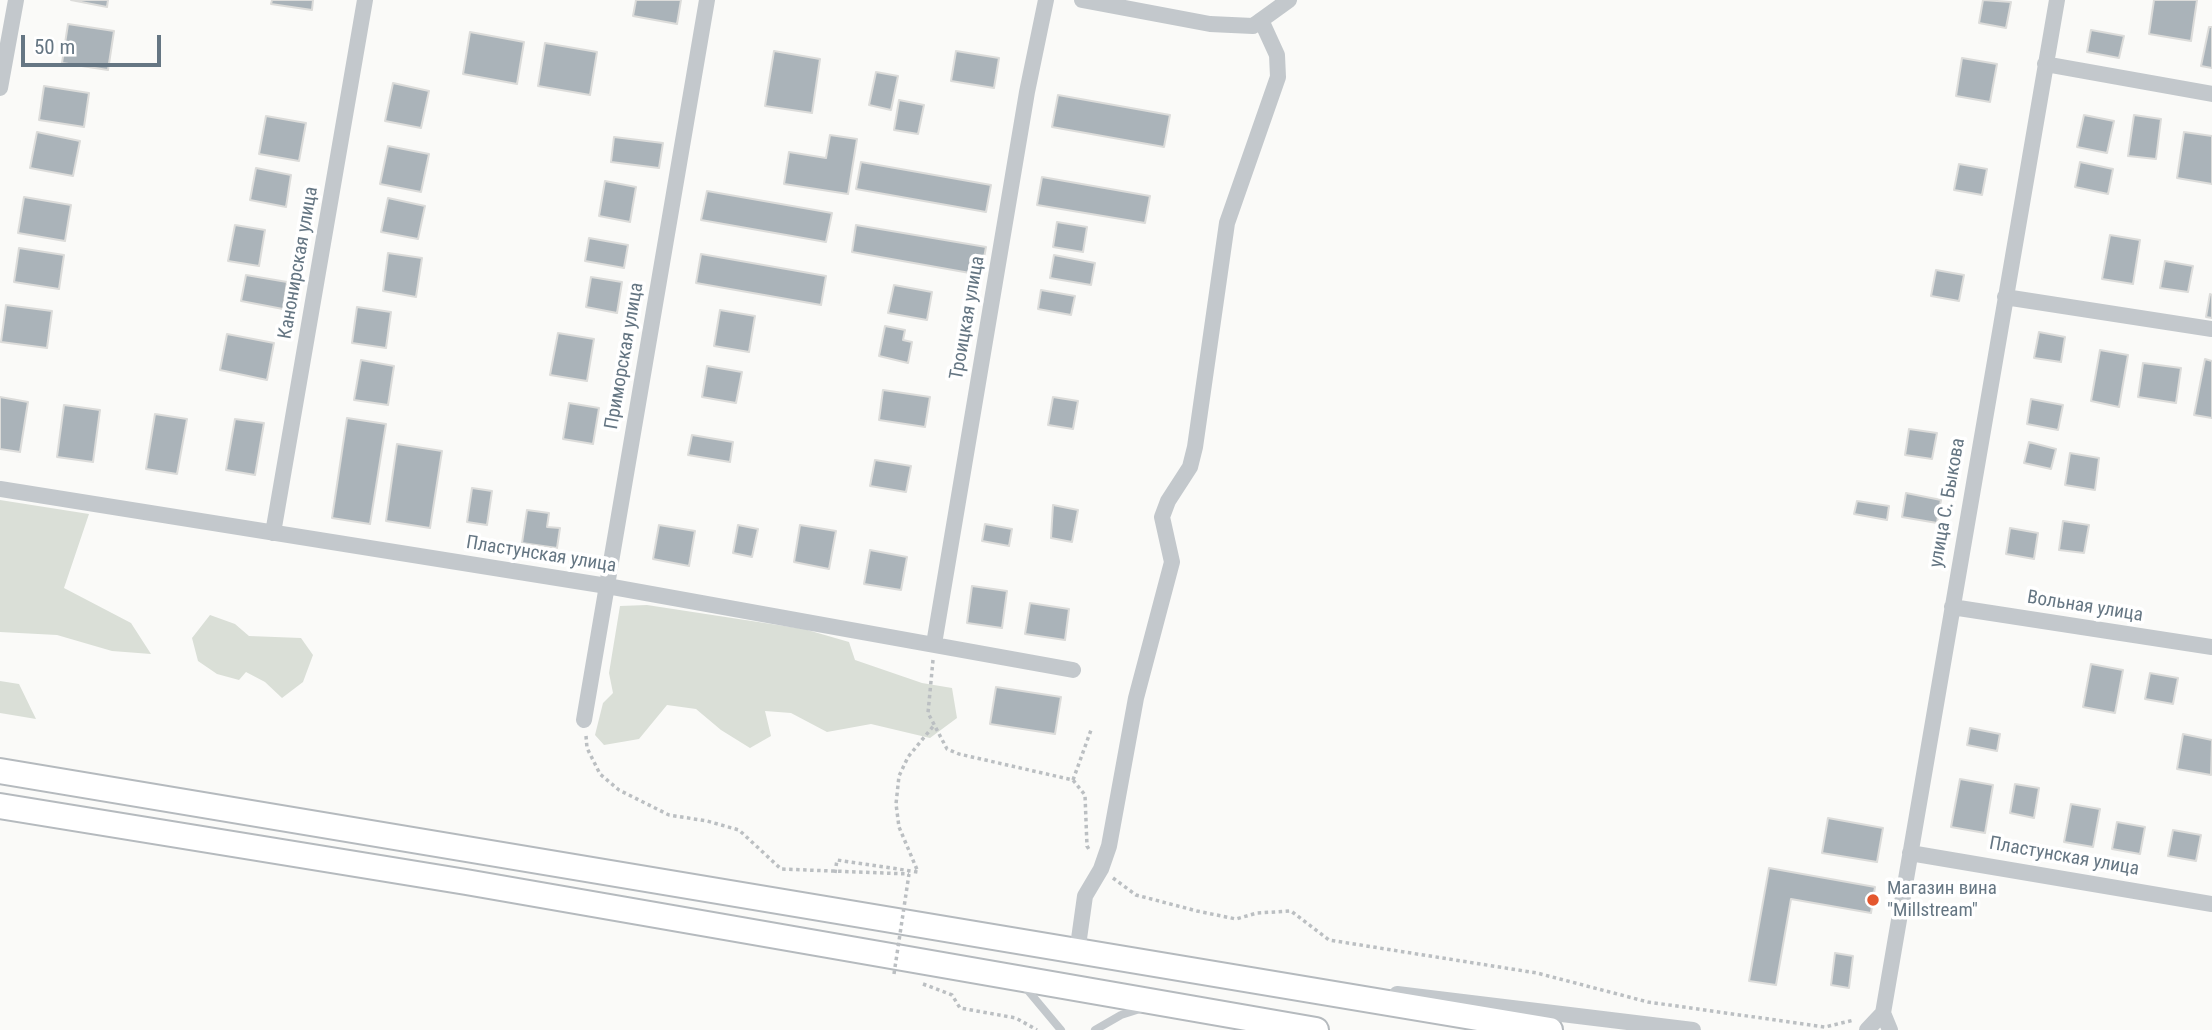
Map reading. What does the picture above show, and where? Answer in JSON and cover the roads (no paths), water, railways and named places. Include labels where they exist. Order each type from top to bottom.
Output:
[{"type":"main road","points":[[0,771],[1550,1030]]},
{"type":"main road","points":[[0,806],[466,882],[1316,1030]]},
{"type":"street","points":[[0,88],[16,0]]},
{"type":"street","name":"Канонирская улица","points":[[274,533],[365,0]]},
{"type":"street","name":"Приморская улица","points":[[584,720],[707,0]]},
{"type":"street","name":"Троицкая улица","points":[[934,644],[1027,92],[1046,0]]},
{"type":"street","points":[[1082,0],[1210,24],[1253,26],[1289,0]]},
{"type":"street","name":"улица С. Быкова","points":[[1883,1013],[2057,0]]},
{"type":"street","points":[[1077,953],[1085,896],[1101,869],[1109,846],[1136,698],[1172,562],[1162,517],[1168,501],[1190,467],[1195,447],[1227,223],[1278,77],[1277,55],[1261,20]]},
{"type":"street","points":[[2045,64],[2212,94]]},
{"type":"street","points":[[2005,297],[2212,329]]},
{"type":"street","name":"Пластунская улица","points":[[0,489],[607,586],[1073,670]]},
{"type":"street","name":"Вольная улица","points":[[1952,607],[2212,647]]},
{"type":"street","name":"Пластунская улица","points":[[1910,853],[2212,904]]},
{"type":"street","points":[[1359,999],[1403,993],[1693,1030]]},
{"type":"street","points":[[1867,1030],[1883,1013],[1890,1030]]},
{"type":"lane","points":[[1018,979],[1061,1030]]},
{"type":"lane","points":[[1096,1030],[1121,1015],[1158,1003]]},
{"type":"place","name":"Магазин вина \"Millstream\"","points":[[1873,900]]}]
